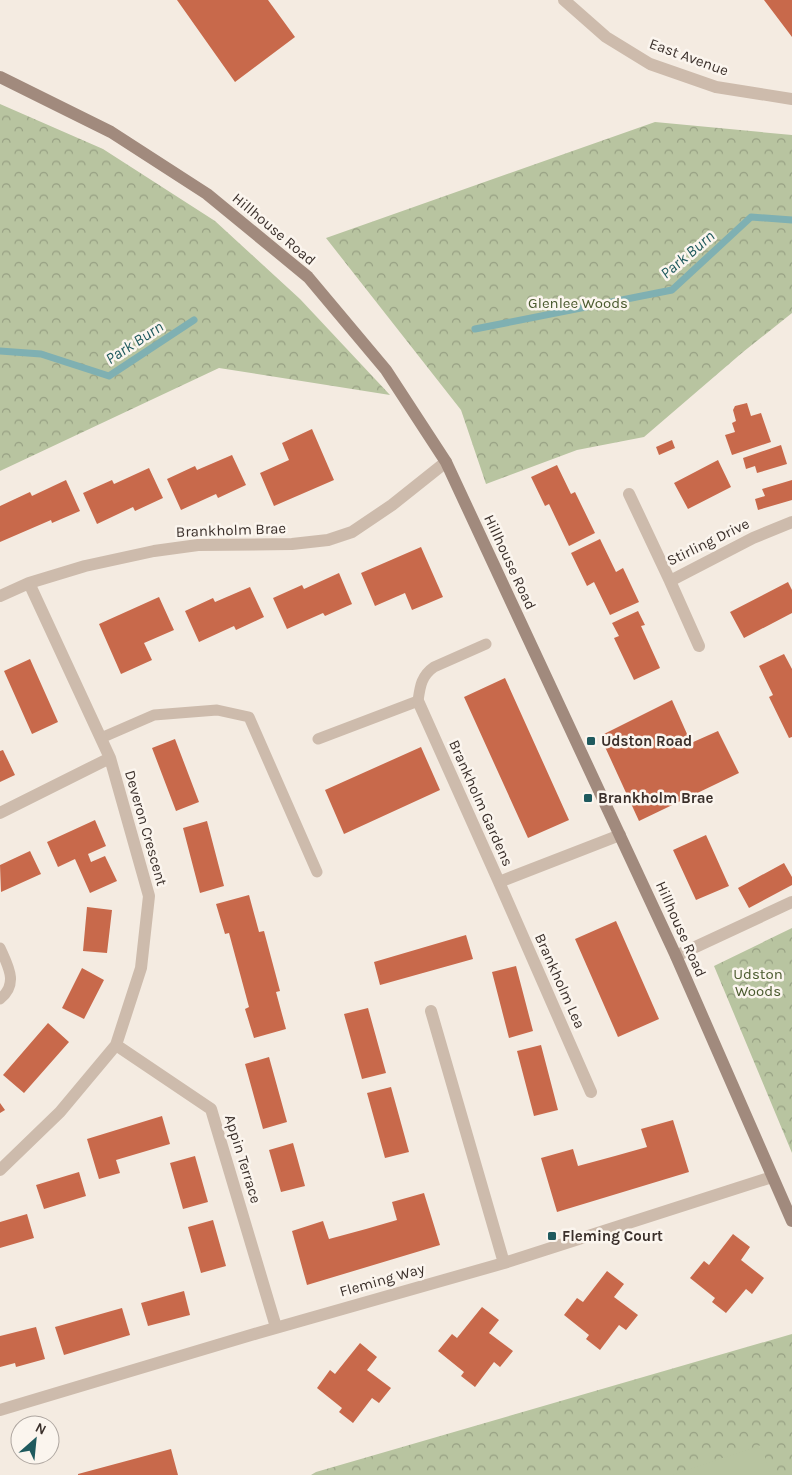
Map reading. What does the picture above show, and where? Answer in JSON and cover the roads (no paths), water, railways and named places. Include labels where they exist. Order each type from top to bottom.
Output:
[{"type":"street","name":"East Avenue","points":[[564,0],[606,37],[650,64],[716,87],[792,99]]},
{"type":"street","name":"Hillhouse Road","points":[[0,78],[111,132],[199,189],[308,277],[386,370],[446,462],[676,956],[792,1221]]},
{"type":"street","name":"Brankholm Brae","points":[[0,596],[29,583],[85,566],[154,551],[198,545],[292,544],[328,540],[352,532],[392,506],[446,462]]},
{"type":"street","name":"Stirling Drive","points":[[629,494],[670,581],[753,538],[792,522]]},
{"type":"street","points":[[670,581],[699,646]]},
{"type":"street","name":"Deveron Crescent","points":[[0,1170],[60,1112],[116,1045],[141,968],[149,896],[110,758],[29,583]]},
{"type":"street","name":"Brankholm Gardens","points":[[418,701],[499,882],[620,836]]},
{"type":"street","points":[[0,813],[110,758]]},
{"type":"street","name":"Brankholm Lea","points":[[499,882],[591,1092]]},
{"type":"street","points":[[676,956],[792,902]]},
{"type":"street","points":[[431,1011],[504,1263]]},
{"type":"street","name":"Appin Terrace","points":[[116,1045],[211,1109],[276,1328]]},
{"type":"street","name":"Fleming Way","points":[[0,1410],[504,1263],[772,1177]]},
{"type":"lane","points":[[318,739],[418,701],[421,682],[426,672],[486,644]]},
{"type":"lane","points":[[101,738],[154,716],[217,710],[249,717],[317,872]]},
{"type":"lane","points":[[0,948],[10,970],[11,983],[7,993],[0,999]]},
{"type":"waterway","name":"Park Burn","points":[[475,329],[672,290],[751,217],[792,220]]},
{"type":"waterway","name":"Park Burn","points":[[0,351],[41,354],[109,376],[194,320]]},
{"type":"place","name":"Udston Road","points":[[591,741]]},
{"type":"place","name":"Brankholm Brae","points":[[588,798]]},
{"type":"place","name":"Fleming Court","points":[[552,1236]]},
{"type":"park label","name":"Glenlee Woods","points":[[578,303]]},
{"type":"park label","name":"Udston Woods","points":[[758,982]]}]
